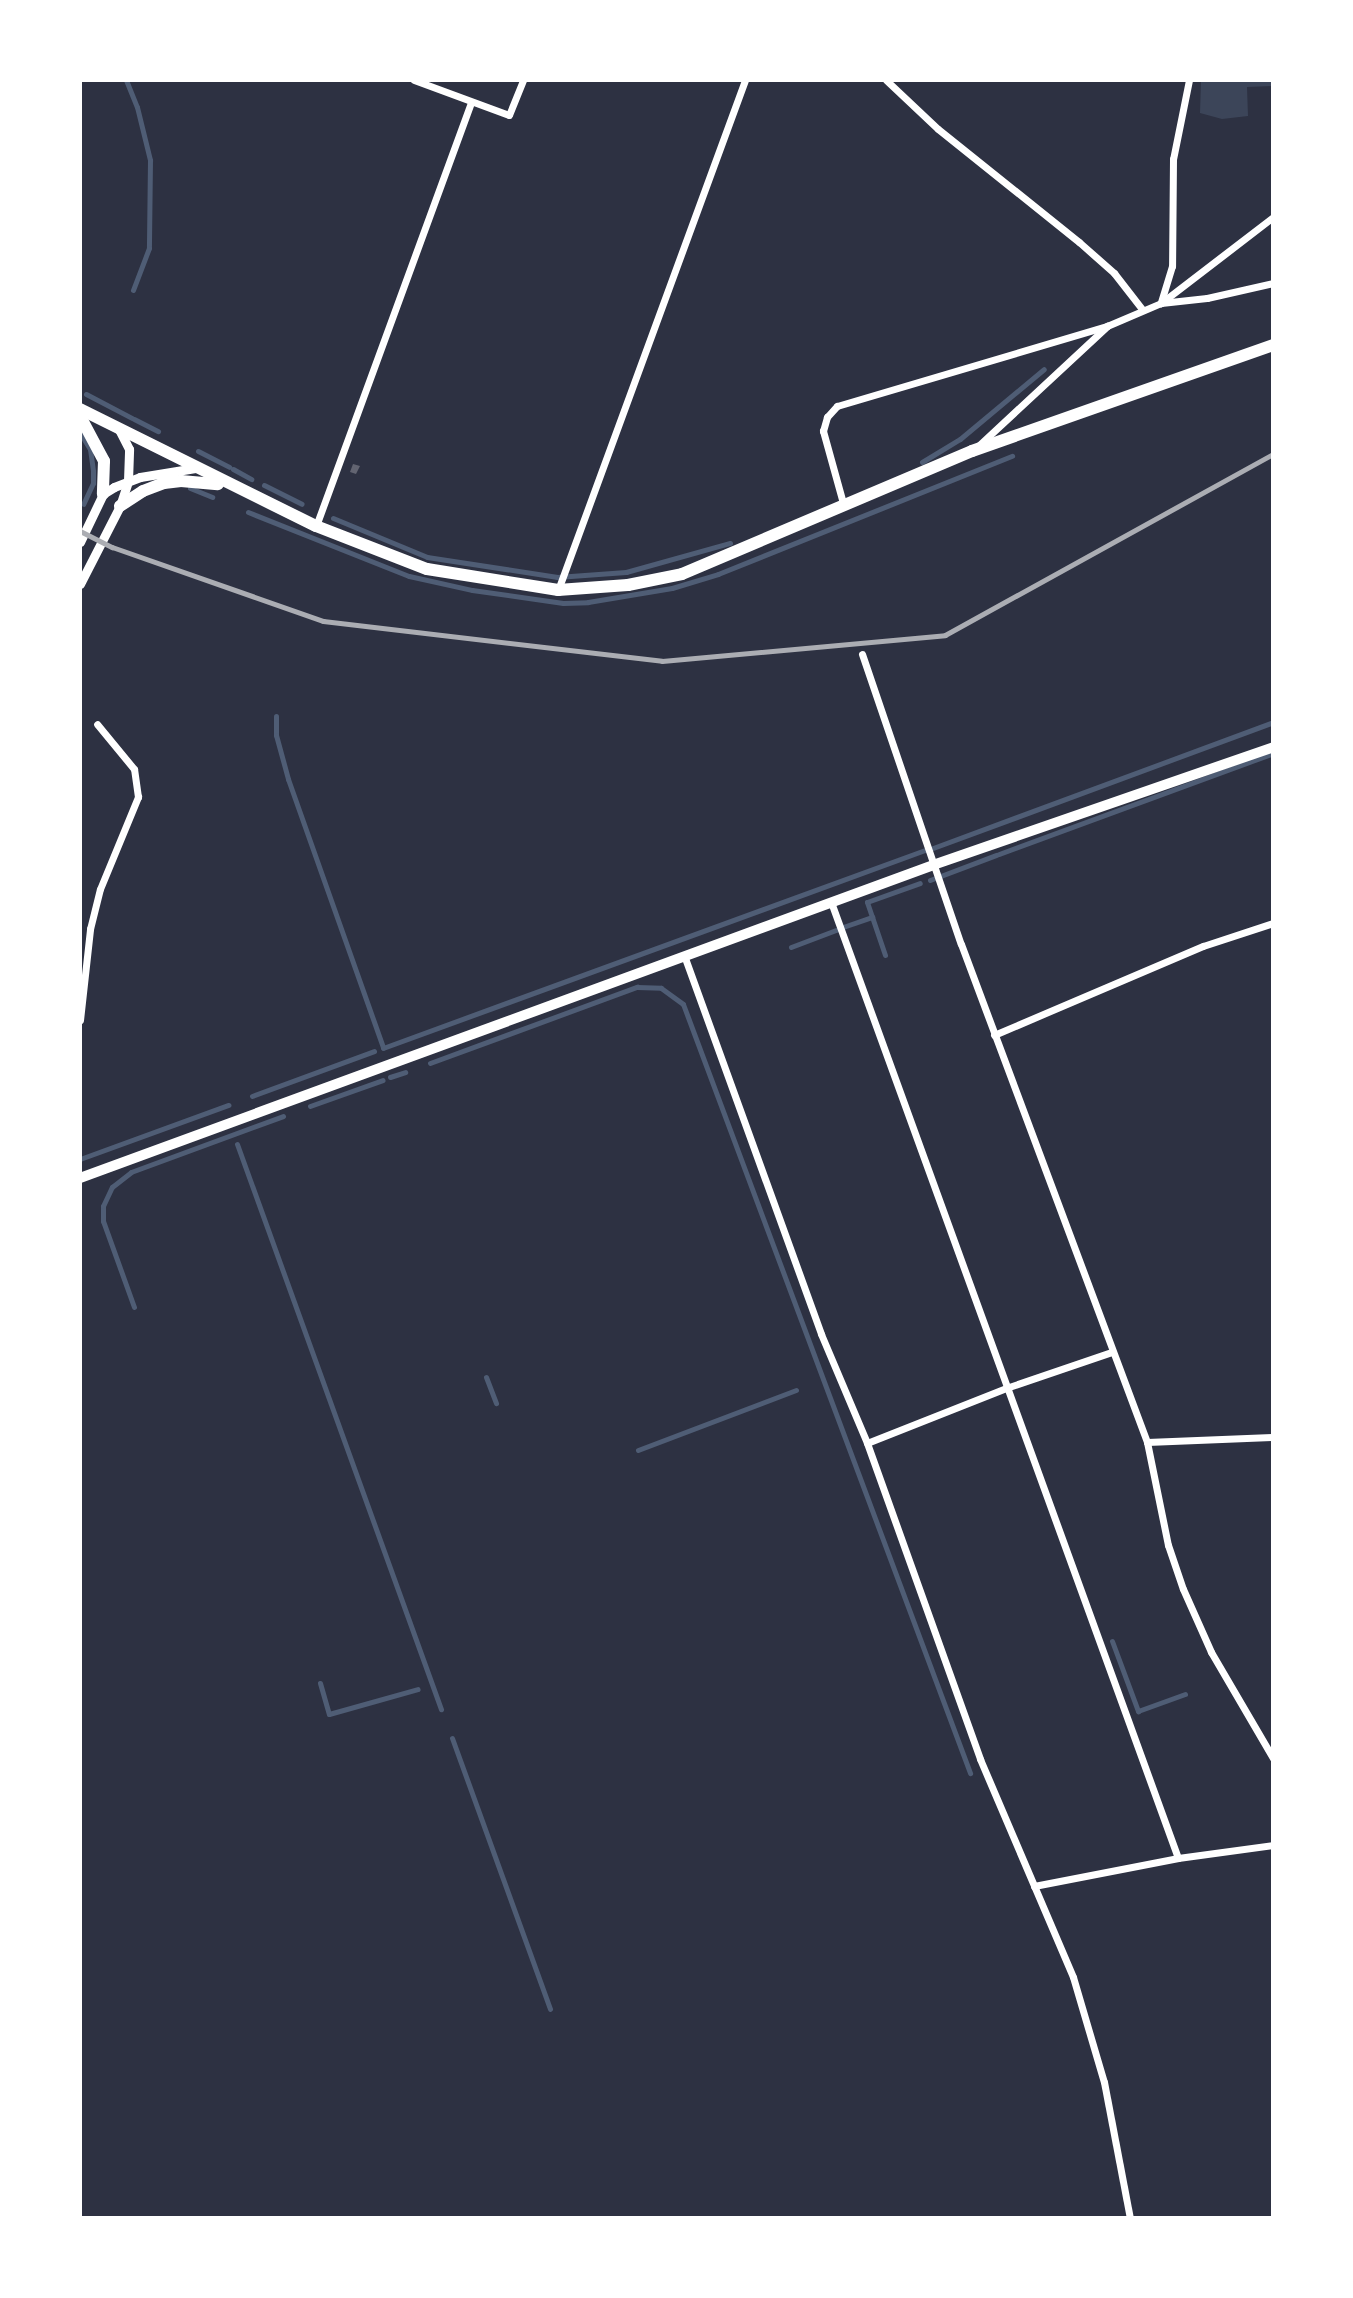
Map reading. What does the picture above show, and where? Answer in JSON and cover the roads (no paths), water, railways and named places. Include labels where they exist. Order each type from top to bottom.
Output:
[{"type":"main road","points":[[80,409],[316,526],[427,569],[558,590],[628,585],[682,574],[843,503],[972,451],[1273,345]]},
{"type":"main road","points":[[80,416],[104,461],[103,494]]},
{"type":"main road","points":[[120,506],[143,491],[164,483],[196,481],[232,486]]},
{"type":"main road","points":[[80,1178],[936,864],[1273,747]]},
{"type":"street","points":[[414,80],[509,115],[523,80]]},
{"type":"street","points":[[558,590],[745,80]]},
{"type":"street","points":[[886,80],[938,129],[1114,273],[1142,309]]},
{"type":"street","points":[[1161,303],[1172,266],[1173,159],[1189,80]]},
{"type":"street","points":[[316,526],[471,102]]},
{"type":"street","points":[[1161,303],[1273,217]]},
{"type":"street","points":[[843,503],[823,431],[827,417],[837,406],[1107,326],[1161,303],[1207,298],[1273,283]]},
{"type":"street","points":[[972,451],[1107,326]]},
{"type":"street","points":[[80,584],[120,506],[128,481],[129,449],[119,429]]},
{"type":"street","points":[[80,542],[103,494],[128,481],[195,468]]},
{"type":"street","points":[[862,654],[994,1035],[1147,1442],[1168,1545],[1183,1589],[1211,1652],[1273,1758]]},
{"type":"street","points":[[80,1020],[90,929],[100,889],[138,797],[134,769],[97,724]]},
{"type":"street","points":[[831,902],[1178,1858]]},
{"type":"street","points":[[994,1035],[1203,946],[1273,923]]},
{"type":"street","points":[[685,958],[821,1334],[867,1443],[980,1759],[1073,1977],[1100,2067],[1130,2218]]},
{"type":"street","points":[[867,1443],[1006,1388],[1112,1352]]},
{"type":"street","points":[[1147,1442],[1273,1437]]},
{"type":"street","points":[[1034,1886],[1178,1858],[1273,1845]]},
{"type":"waterway","points":[[126,80],[137,107],[150,160],[149,248],[133,290]]},
{"type":"waterway","points":[[922,462],[960,439],[1044,369]]},
{"type":"waterway","points":[[86,394],[132,418]]},
{"type":"waterway","points":[[134,419],[158,431]]},
{"type":"waterway","points":[[80,433],[90,449],[93,471],[93,483],[83,504]]},
{"type":"waterway","points":[[198,451],[229,467]]},
{"type":"waterway","points":[[248,512],[409,576],[472,590],[563,603],[588,602],[672,588],[718,574],[1012,456]]},
{"type":"waterway","points":[[233,469],[251,479]]},
{"type":"waterway","points":[[264,485],[302,504]]},
{"type":"waterway","points":[[190,488],[212,497]]},
{"type":"waterway","points":[[333,518],[427,557],[557,577],[626,572],[730,543]]},
{"type":"waterway","points":[[276,716],[276,735],[288,779],[383,1048],[925,850]]},
{"type":"waterway","points":[[933,848],[1273,722]]},
{"type":"waterway","points":[[999,854],[1273,753]]},
{"type":"waterway","points":[[930,880],[996,855]]},
{"type":"waterway","points":[[885,955],[867,902],[920,883]]},
{"type":"waterway","points":[[843,927],[872,917]]},
{"type":"waterway","points":[[791,947],[836,930]]},
{"type":"waterway","points":[[430,1063],[637,987],[661,988],[683,1004],[970,1773]]},
{"type":"waterway","points":[[252,1096],[374,1051]]},
{"type":"waterway","points":[[390,1077],[405,1072]]},
{"type":"waterway","points":[[310,1106],[383,1080]]},
{"type":"waterway","points":[[80,1159],[228,1105]]},
{"type":"waterway","points":[[134,1307],[103,1221],[103,1206],[112,1187],[131,1172],[283,1116]]},
{"type":"waterway","points":[[237,1144],[441,1709]]},
{"type":"waterway","points":[[486,1377],[496,1403]]},
{"type":"waterway","points":[[638,1450],[796,1390]]},
{"type":"waterway","points":[[1112,1641],[1138,1711],[1185,1694]]},
{"type":"waterway","points":[[320,1683],[329,1714],[418,1689]]},
{"type":"waterway","points":[[452,1738],[550,2009]]},
{"type":"railway","points":[[80,531],[112,547],[323,621],[662,661],[945,635],[1273,454]]}]
